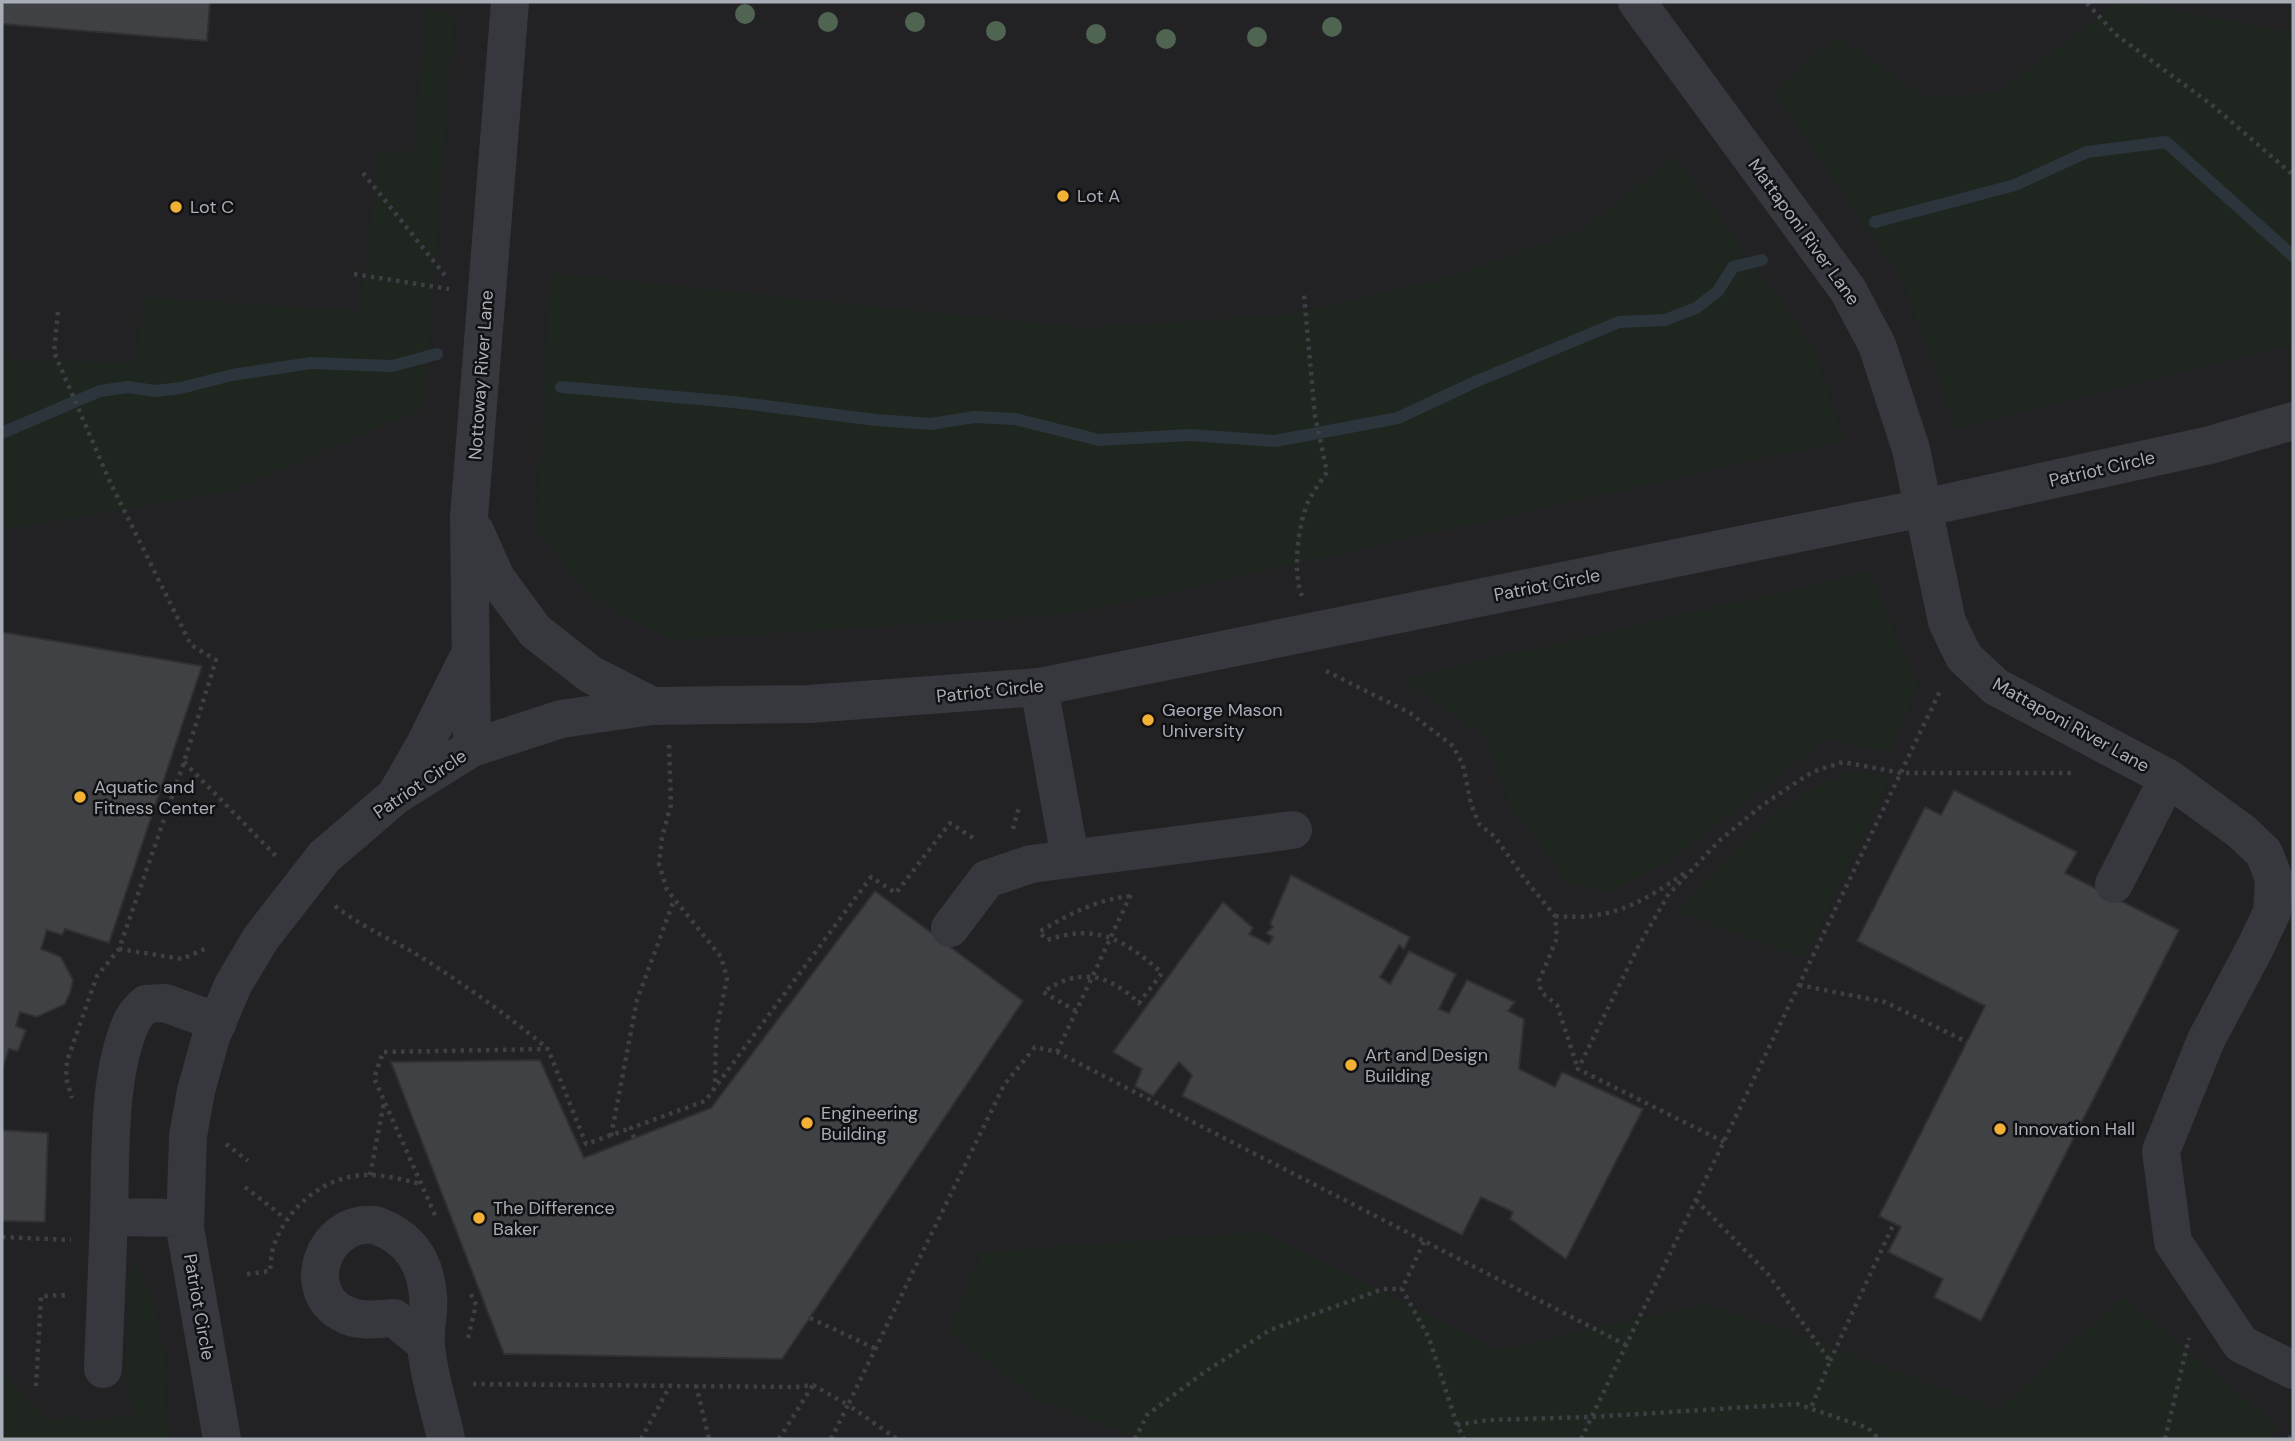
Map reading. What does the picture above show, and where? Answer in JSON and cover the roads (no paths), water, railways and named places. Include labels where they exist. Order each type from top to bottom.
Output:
[{"type":"street","name":"Nottoway River Lane","points":[[472,748],[470,517],[510,2]]},
{"type":"street","name":"Mattaponi River Lane","points":[[1637,2],[1849,290],[1865,319],[1877,345],[1912,449],[1947,622],[1964,657],[1996,687],[2168,778],[2242,832],[2264,853],[2274,879],[2272,912],[2206,1040],[2161,1151],[2173,1242],[2241,1344],[2293,1370]]},
{"type":"street","name":"Patriot Circle","points":[[222,1439],[185,1218],[188,1136],[196,1091],[218,1022],[233,985],[261,938],[324,857],[395,796],[472,748],[561,719],[660,720],[809,704],[1039,687],[1923,508],[2210,445],[2293,421]]},
{"type":"street","points":[[470,517],[496,578],[535,631],[590,674],[660,720]]},
{"type":"street","points":[[395,796],[424,746],[471,652]]},
{"type":"street","points":[[1039,687],[1070,858]]},
{"type":"street","points":[[2114,884],[2168,778]]},
{"type":"street","points":[[950,928],[986,879],[1031,864],[1293,830]]},
{"type":"street","points":[[103,1369],[112,1118],[120,1058],[133,1018],[146,1004],[165,1003],[218,1022]]},
{"type":"street","points":[[109,1217],[185,1218]]},
{"type":"street","points":[[426,1344],[446,1439]]},
{"type":"waterway","points":[[1875,222],[2015,185],[2087,152],[2166,142],[2293,256]]},
{"type":"waterway","points":[[561,387],[734,402],[876,420],[931,424],[974,417],[1015,419],[1099,440],[1190,435],[1275,441],[1398,418],[1477,381],[1619,322],[1665,320],[1696,308],[1718,291],[1733,267],[1762,260]]},
{"type":"waterway","points":[[2,433],[100,391],[128,387],[155,391],[181,388],[232,375],[311,363],[392,366],[437,354]]},
{"type":"place","name":"Lot A","points":[[1063,196]]},
{"type":"place","name":"Lot C","points":[[176,207]]},
{"type":"place","name":"George Mason University","points":[[1148,720]]},
{"type":"place","name":"Aquatic and Fitness Center","points":[[80,797]]},
{"type":"place","name":"Art and Design Building","points":[[1351,1065]]},
{"type":"place","name":"Engineering Building","points":[[807,1123]]},
{"type":"place","name":"Innovation Hall","points":[[2000,1129]]},
{"type":"place","name":"The Difference Baker","points":[[479,1218]]}]
